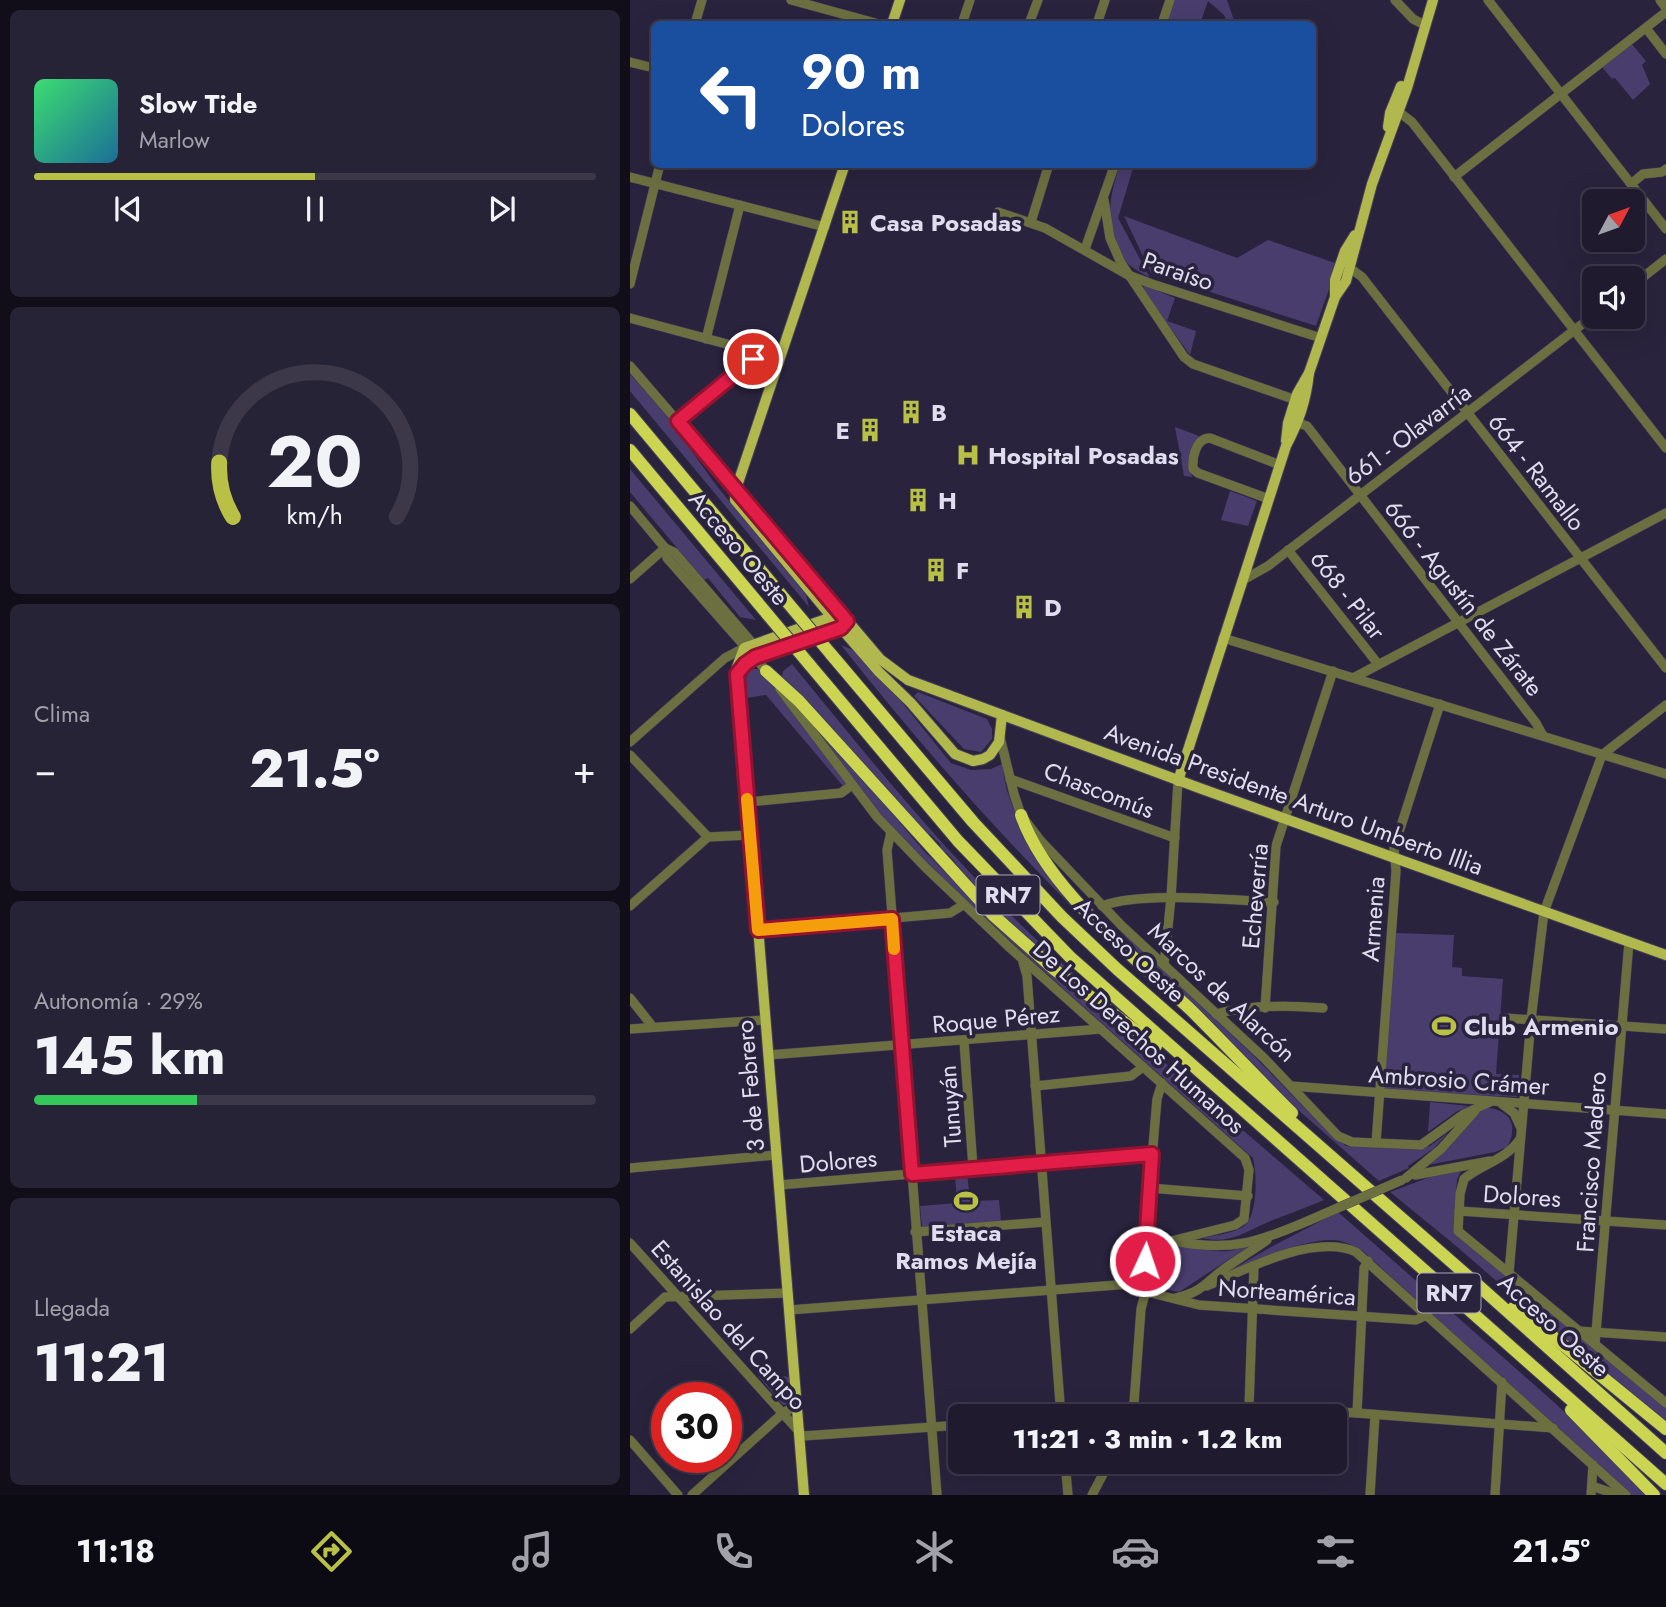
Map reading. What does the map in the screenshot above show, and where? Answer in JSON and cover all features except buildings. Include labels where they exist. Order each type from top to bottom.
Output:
[{"type":"highway","name":"Acceso Oeste","points":[[630,414],[973,822],[1062,917],[1146,995],[1666,1453]]},
{"type":"highway","name":"Acceso Oeste","points":[[630,450],[958,841],[1030,918],[1129,1012],[1666,1484]]},
{"type":"highway","points":[[766,671],[799,701],[924,841],[1009,930],[1055,970],[1232,1102]]},
{"type":"highway","points":[[1021,815],[1041,857],[1087,910],[1193,1013],[1358,1181]]},
{"type":"highway","points":[[1479,1286],[1535,1322],[1666,1429]]},
{"type":"highway","points":[[1534,1368],[1597,1439],[1654,1495]]},
{"type":"main road","points":[[893,21],[900,0]]},
{"type":"main road","points":[[1286,446],[1288,423],[1296,400],[1309,373],[1335,297],[1346,281],[1358,230],[1399,112],[1433,0]]},
{"type":"main road","points":[[1387,141],[1390,113],[1411,68]]},
{"type":"main road","points":[[844,168],[734,495],[738,506],[957,755],[970,761],[983,760],[995,750],[1000,737]]},
{"type":"main road","points":[[1335,297],[1335,280],[1345,251],[1358,230]]},
{"type":"main road","points":[[1178,780],[1286,446],[1307,398],[1309,373]]},
{"type":"main road","points":[[736,489],[841,621]]},
{"type":"main road","points":[[748,646],[841,621]]},
{"type":"main road","points":[[737,674],[755,657],[841,621]]},
{"type":"main road","name":"Avenida Presidente Arturo Umberto Illia","points":[[841,621],[884,663],[908,680],[1666,955]]},
{"type":"main road","name":"3 de Febrero","points":[[748,646],[738,660],[737,674],[804,1495]]},
{"type":"main road","name":"Marcos de Alarcón","points":[[1000,737],[1002,715]]},
{"type":"street","points":[[696,21],[702,0]]},
{"type":"street","points":[[791,0],[868,21]]},
{"type":"street","points":[[963,21],[970,0]]},
{"type":"street","points":[[1030,21],[1038,0]]},
{"type":"street","points":[[1098,21],[1105,0]]},
{"type":"street","points":[[1163,21],[1170,0]]},
{"type":"street","points":[[1395,0],[1413,19],[1425,25]]},
{"type":"street","points":[[1488,0],[1666,229]]},
{"type":"street","points":[[1454,177],[1646,28],[1666,10],[1660,0]]},
{"type":"street","points":[[1646,28],[1666,54]]},
{"type":"street","points":[[630,62],[651,67]]},
{"type":"street","points":[[1399,112],[1412,122],[1666,448]]},
{"type":"street","points":[[630,284],[659,168]]},
{"type":"street","points":[[1031,222],[1048,168]]},
{"type":"street","points":[[1085,250],[1114,168]]},
{"type":"street","points":[[1631,184],[1643,174],[1666,169]]},
{"type":"street","points":[[630,177],[825,227]]},
{"type":"street","points":[[1104,200],[1110,237],[1128,275],[1184,357],[1194,364],[1296,400]]},
{"type":"street","points":[[706,339],[740,205]]},
{"type":"street","name":"Paraíso","points":[[998,212],[1031,222],[1128,275],[1321,338]]},
{"type":"street","points":[[1645,276],[1666,259]]},
{"type":"street","name":"664 - Ramallo","points":[[1350,268],[1362,277],[1666,668]]},
{"type":"street","points":[[630,318],[779,358]]},
{"type":"street","name":"661 - Olavarría","points":[[1243,580],[1268,566],[1582,325]]},
{"type":"street","points":[[678,421],[757,353]]},
{"type":"street","points":[[630,366],[736,489]]},
{"type":"street","name":"666 - Agustín de Zárate","points":[[1298,423],[1307,426],[1544,736]]},
{"type":"street","points":[[1269,499],[1198,473],[1193,469],[1194,458],[1200,441],[1210,438],[1280,465]]},
{"type":"street","name":"De Los Derechos Humanos","points":[[630,506],[665,548],[667,558],[748,646],[852,785],[891,832],[963,905],[1245,1158],[1249,1170],[1248,1196],[1246,1215],[1241,1222],[1171,1240],[1155,1249],[1145,1261]]},
{"type":"street","points":[[1355,677],[1666,513]]},
{"type":"street","points":[[630,579],[665,548]]},
{"type":"street","name":"668 - Pilar","points":[[1288,550],[1378,664]]},
{"type":"street","points":[[1223,638],[1666,774]]},
{"type":"street","points":[[630,743],[725,658],[748,646]]},
{"type":"street","name":"Echeverría","points":[[1265,1008],[1276,846],[1333,671]]},
{"type":"street","name":"Armenia","points":[[1376,1143],[1396,871],[1394,848],[1440,704]]},
{"type":"street","points":[[1509,1273],[1531,1020],[1544,912],[1602,755],[1666,705]]},
{"type":"street","name":"Marcos de Alarcón","points":[[1000,737],[1021,815],[1040,840],[1102,906],[1291,1086],[1338,1136],[1352,1142],[1421,1145],[1455,1120],[1495,1102]]},
{"type":"street","points":[[630,755],[708,836]]},
{"type":"street","name":"Chascomús","points":[[1010,779],[1175,838]]},
{"type":"street","points":[[1164,965],[1178,780]]},
{"type":"street","points":[[748,803],[841,793],[852,785]]},
{"type":"street","points":[[891,832],[887,850],[937,1495]]},
{"type":"street","points":[[630,906],[708,836],[750,835]]},
{"type":"street","points":[[1102,906],[1116,902],[1171,898],[1274,902]]},
{"type":"street","points":[[758,930],[950,913],[963,905]]},
{"type":"street","name":"Francisco Madero","points":[[1595,1344],[1629,942]]},
{"type":"street","points":[[1023,960],[1027,976],[1060,1404]]},
{"type":"street","points":[[630,998],[653,1027]]},
{"type":"street","points":[[1216,1014],[1265,1008],[1323,1008]]},
{"type":"street","points":[[1505,1018],[1666,1029]]},
{"type":"street","points":[[630,1029],[765,1020]]},
{"type":"street","name":"Roque Pérez","points":[[768,1055],[1101,1029]]},
{"type":"street","name":"Tunuyán","points":[[964,1041],[973,1168]]},
{"type":"street","points":[[1035,1086],[1131,1076],[1143,1067]]},
{"type":"street","points":[[1135,1404],[1145,1286],[1152,1154],[1157,1099],[1162,1083]]},
{"type":"street","name":"Ambrosio Crámer","points":[[1291,1086],[1666,1114]]},
{"type":"street","points":[[1495,1102],[1514,1113],[1521,1133],[1513,1149],[1464,1179],[1458,1231],[1666,1403]]},
{"type":"street","points":[[1404,1179],[1441,1149],[1478,1109]]},
{"type":"street","name":"Dolores","points":[[779,1185],[1152,1154]]},
{"type":"street","points":[[630,1168],[776,1155]]},
{"type":"street","points":[[1207,1286],[1225,1268],[1273,1236],[1404,1179],[1466,1164],[1499,1160]]},
{"type":"street","points":[[1150,1188],[1248,1196]]},
{"type":"street","name":"Dolores","points":[[1459,1211],[1666,1225]]},
{"type":"street","points":[[915,1232],[1045,1222]]},
{"type":"street","points":[[1171,1240],[1220,1247],[1273,1236]]},
{"type":"street","name":"Estanislao del Campo","points":[[630,1243],[799,1433]]},
{"type":"street","points":[[1175,1298],[1289,1253],[1318,1247],[1350,1249],[1368,1261],[1626,1495]]},
{"type":"street","points":[[1357,1413],[1364,1268],[1368,1261]]},
{"type":"street","points":[[1249,1404],[1254,1266]]},
{"type":"street","name":"Norteamérica","points":[[789,1310],[1145,1286],[1152,1294],[1199,1305],[1416,1320],[1427,1315]]},
{"type":"street","points":[[630,1329],[665,1297],[788,1293]]},
{"type":"street","points":[[1578,1331],[1666,1337]]},
{"type":"street","points":[[1495,1495],[1502,1382]]},
{"type":"street","points":[[692,1495],[783,1413],[797,1405]]},
{"type":"street","points":[[1347,1412],[1553,1428]]},
{"type":"street","points":[[1370,1494],[1375,1415]]},
{"type":"street","points":[[799,1433],[807,1437],[948,1426]]},
{"type":"street","points":[[630,1440],[678,1495]]},
{"type":"street","points":[[1593,1465],[1591,1490],[1618,1495]]},
{"type":"street","points":[[1066,1474],[1068,1495]]},
{"type":"street","points":[[1092,1495],[1103,1474]]},
{"type":"shaded area","points":[[1172,0],[1227,0],[1235,21],[1227,21],[1224,15],[1208,1],[1201,21],[1165,21]]},
{"type":"shaded area","points":[[1631,43],[1646,61],[1642,65],[1650,84],[1633,100],[1601,66]]},
{"type":"shaded area","points":[[1119,168],[1133,168],[1118,218],[1150,278],[1126,262],[1113,239],[1110,214]]},
{"type":"shaded area","points":[[1124,216],[1237,258],[1268,240],[1338,264],[1316,326],[1151,273]]},
{"type":"shaded area","points":[[1145,286],[1175,298],[1167,321],[1196,331],[1190,355],[1144,292]]},
{"type":"shaded area","points":[[630,374],[665,414],[716,485],[806,595],[809,607],[630,391]]},
{"type":"shaded area","points":[[1175,427],[1199,436],[1191,455],[1192,477],[1184,476]]},
{"type":"shaded area","points":[[630,469],[756,620],[740,617],[708,578],[704,580],[630,492]]},
{"type":"shaded area","points":[[1230,491],[1257,501],[1248,526],[1221,520]]},
{"type":"shaded area","points":[[841,645],[855,651],[900,700],[951,763],[971,770],[991,769],[1002,764],[1014,809],[1038,860],[1060,892],[1081,910],[1079,914],[963,791]]},
{"type":"shaded area","points":[[792,664],[934,834],[1011,915],[1092,989],[1088,993],[1033,948],[954,865],[956,863],[946,852],[940,854],[936,850],[941,845],[930,834],[927,836],[786,684],[783,671]]},
{"type":"shaded area","points":[[752,669],[760,669],[770,681],[846,784],[843,786],[766,695],[746,698],[745,678]]},
{"type":"shaded area","points":[[918,692],[987,719],[992,729],[992,739],[981,752],[964,749],[914,696]]},
{"type":"shaded area","points":[[795,701],[924,851],[1024,951],[1164,1062],[1324,1200],[1231,1238],[1201,1238],[1234,1231],[1249,1221],[1255,1194],[1253,1158],[972,907],[878,812]]},
{"type":"shaded area","points":[[1116,926],[1256,1058],[1324,1128],[1346,1146],[1421,1148],[1430,1146],[1449,1132],[1433,1149],[1408,1166],[1409,1168],[1379,1181],[1287,1100],[1155,971]]},
{"type":"shaded area","name":"Club Armenio","points":[[1396,933],[1454,935],[1452,967],[1462,968],[1462,976],[1503,979],[1496,1074],[1519,1075],[1517,1097],[1383,1090]]},
{"type":"shaded area","points":[[1430,1102],[1469,1106],[1428,1132]]},
{"type":"shaded area","points":[[1489,1108],[1503,1113],[1511,1122],[1512,1133],[1507,1147],[1495,1152],[1428,1165],[1481,1109]]},
{"type":"shaded area","points":[[1462,1169],[1457,1179],[1454,1230],[1666,1408],[1666,1422],[1390,1192],[1438,1174]]},
{"type":"shaded area","name":"Estaca Ramos Mejía","points":[[967,1173],[969,1191],[974,1191],[975,1201],[999,1200],[1001,1221],[922,1227],[920,1206],[957,1203],[955,1174]]},
{"type":"shaded area","points":[[1338,1212],[1556,1404],[1648,1495],[1630,1495],[1363,1251],[1340,1241],[1307,1243],[1226,1273]]},
{"type":"shaded area","points":[[1254,1243],[1179,1292],[1163,1287],[1154,1274],[1155,1258],[1160,1251],[1168,1248],[1178,1246],[1228,1251]]},
{"type":"shaded area","points":[[760,1374],[765,1380],[769,1377],[771,1383],[782,1376],[789,1377],[792,1400],[790,1404],[783,1405],[758,1376]]},
{"type":"slow traffic","points":[[747,799],[758,930],[892,919],[894,949]]},
{"type":"place","name":"Casa Posadas","points":[[850,222]]},
{"type":"place","name":"B","points":[[911,412]]},
{"type":"place","name":"E","points":[[870,430]]},
{"type":"place","name":"Hospital Posadas","points":[[968,455]]},
{"type":"place","name":"H","points":[[918,500]]},
{"type":"place","name":"F","points":[[936,570]]},
{"type":"place","name":"D","points":[[1024,607]]},
{"type":"place","name":"Club Armenio","points":[[1444,1026]]},
{"type":"place","name":"Estaca Ramos Mejía","points":[[966,1201]]},
{"type":"route","points":[[753,359],[678,421],[847,621],[841,628],[755,657],[737,674],[758,930],[892,919],[912,1174],[1152,1154],[1145,1261]]}]
